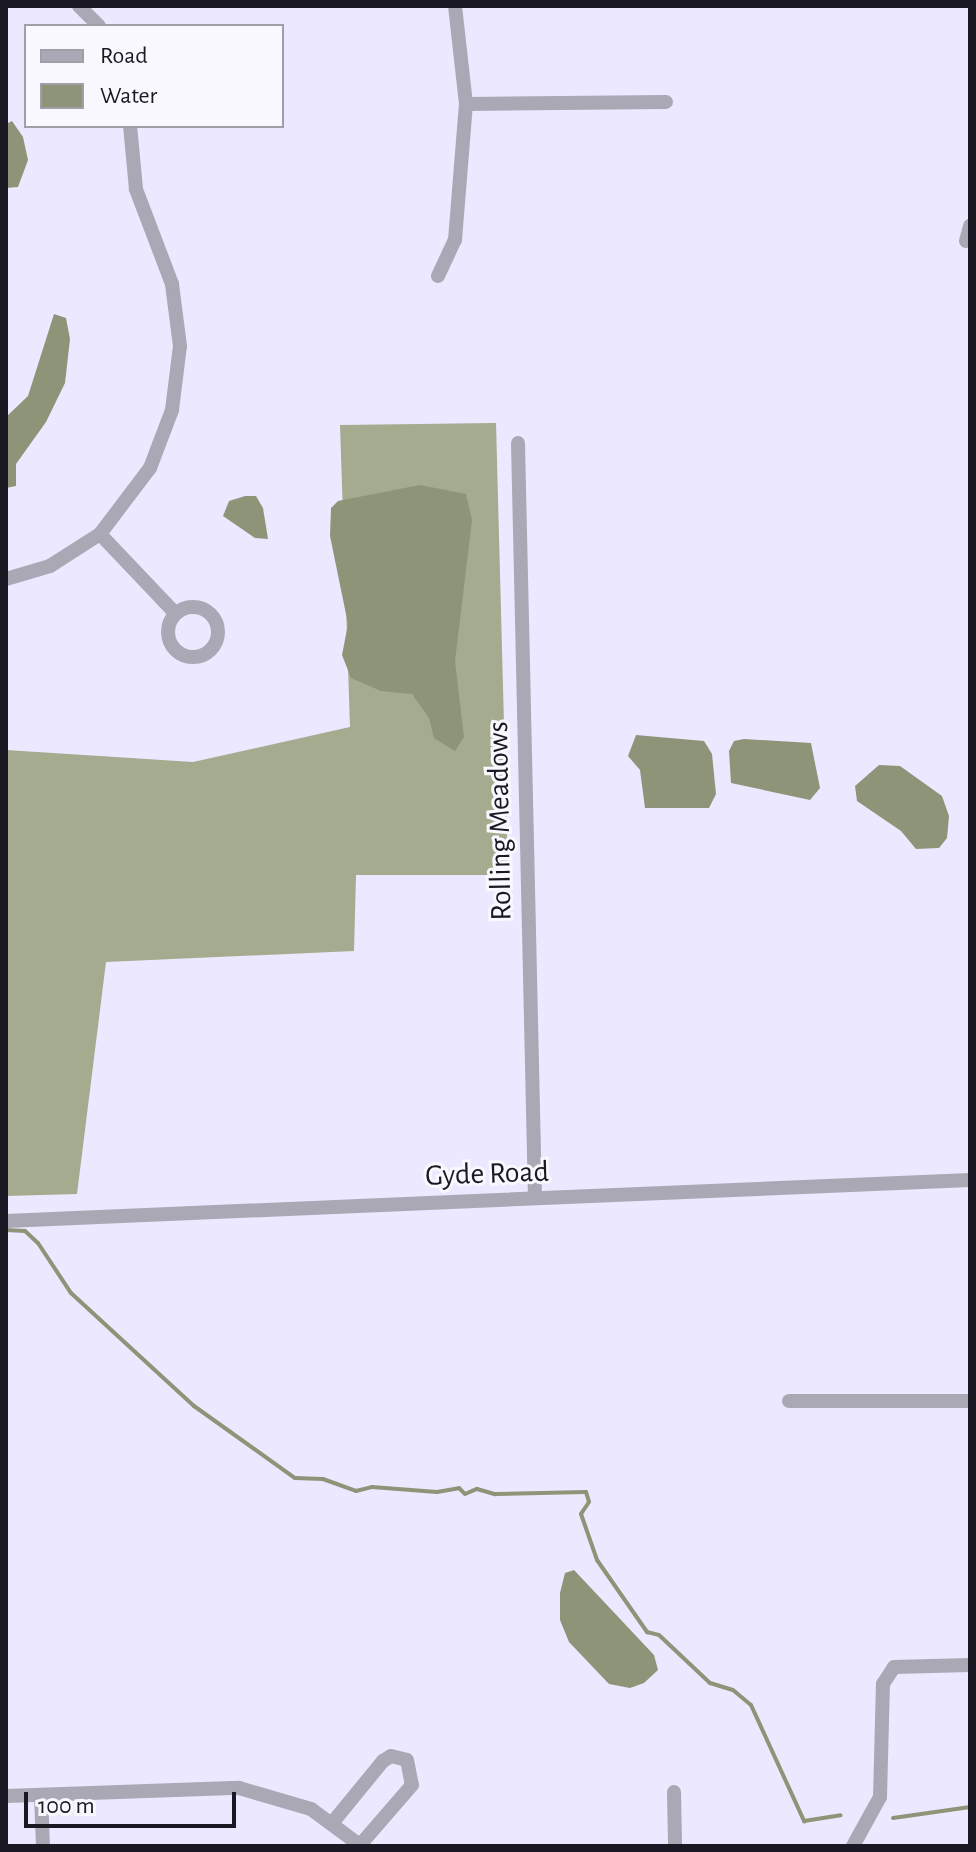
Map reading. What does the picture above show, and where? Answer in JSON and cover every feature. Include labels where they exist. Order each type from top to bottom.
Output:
[{"type":"street","points":[[79,6],[97,24]]},
{"type":"street","points":[[438,276],[455,240],[466,104],[455,6]]},
{"type":"street","points":[[466,104],[666,102]]},
{"type":"street","points":[[6,579],[50,566],[100,534],[150,468],[172,410],[180,346],[172,284],[136,189],[130,128]]},
{"type":"street","name":"Rolling Meadows","points":[[518,443],[535,1198]]},
{"type":"street","points":[[100,534],[176,614]]},
{"type":"street","name":"Gyde Road","points":[[6,1221],[970,1180]]},
{"type":"street","points":[[789,1401],[970,1401]]},
{"type":"street","points":[[856,1845],[880,1797],[883,1684],[894,1667],[970,1665]]},
{"type":"street","points":[[6,1796],[239,1788],[290,1800],[333,1822],[361,1845],[412,1785],[407,1760],[391,1756],[383,1761],[333,1822]]},
{"type":"street","points":[[674,1792],[675,1846]]},
{"type":"street","points":[[41,1795],[43,1846]]},
{"type":"shaded area","points":[[496,423],[508,875],[356,875],[354,951],[106,962],[77,1194],[6,1196],[6,750],[193,762],[350,727],[340,425]]},
{"type":"water","points":[[12,121],[23,137],[28,160],[18,187],[6,188],[6,124]]},
{"type":"water","points":[[54,314],[66,318],[70,339],[65,383],[46,422],[16,464],[16,486],[6,488],[6,417],[28,396]]},
{"type":"water","points":[[420,485],[466,494],[472,520],[455,661],[464,737],[455,751],[434,738],[429,718],[412,694],[381,691],[351,678],[342,655],[348,624],[330,536],[331,508],[338,501]]},
{"type":"water","points":[[256,496],[263,508],[268,539],[255,538],[223,516],[229,501]]},
{"type":"water","points":[[636,735],[704,741],[712,754],[716,794],[709,808],[645,808],[640,770],[628,756]]},
{"type":"water","points":[[734,741],[811,743],[820,788],[810,800],[731,783],[729,751]]},
{"type":"water","points":[[879,765],[900,766],[942,796],[949,816],[947,838],[939,848],[916,849],[901,831],[857,801],[855,786]]},
{"type":"water","points":[[574,1570],[654,1655],[658,1670],[644,1683],[630,1688],[609,1684],[569,1642],[560,1620],[560,1593],[565,1573]]},
{"type":"waterway","points":[[6,1230],[25,1231],[38,1243],[71,1293],[194,1406],[295,1478],[323,1479],[356,1491],[372,1487],[437,1492],[459,1488],[465,1494],[477,1489],[495,1494],[586,1492],[589,1502],[581,1514],[597,1560],[647,1632],[659,1635],[710,1683],[733,1690],[751,1705],[804,1821],[841,1815]]},
{"type":"waterway","points":[[893,1818],[970,1807]]}]
